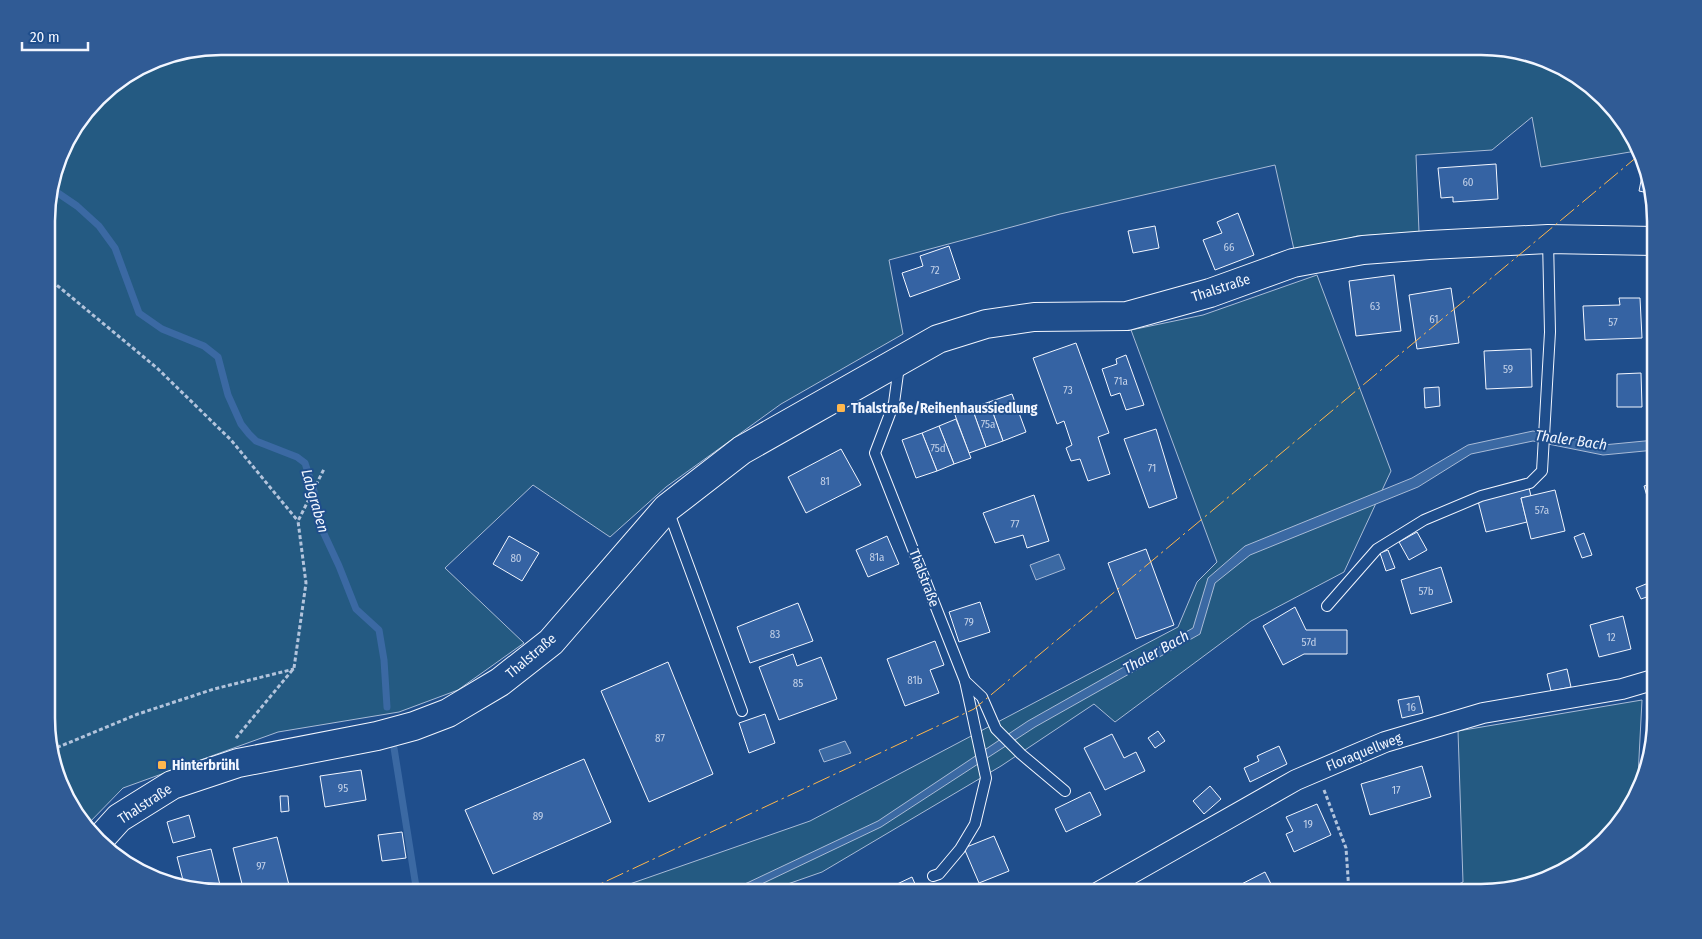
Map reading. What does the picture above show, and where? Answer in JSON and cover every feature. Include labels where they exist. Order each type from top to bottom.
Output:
[{"type":"main road","name":"Thalstraße","points":[[104,835],[119,818],[172,785],[238,762],[377,736],[414,726],[453,710],[500,682],[551,642],[667,508],[742,450],[938,339],[986,324],[1034,318],[1128,316],[1210,293],[1293,263],[1363,250],[1548,239],[1647,242]]},
{"type":"street","name":"Floraquellweg","points":[[1111,884],[1296,780],[1385,742],[1483,713],[1622,689],[1647,682]]},
{"type":"lane","points":[[1326,606],[1378,549],[1424,520],[1481,496],[1530,483],[1542,472],[1545,453],[1550,332],[1548,239]]},
{"type":"lane","name":"Thalstraße","points":[[900,360],[894,403],[875,453],[965,681],[986,778],[975,824],[960,848],[939,874],[933,876]]},
{"type":"lane","points":[[667,508],[742,711]]},
{"type":"lane","name":"Thalstraße","points":[[965,681],[982,697],[996,730],[1065,791]]},
{"type":"lane","points":[[973,721],[990,714]]},
{"type":"path","points":[[55,284],[164,374],[231,440],[298,521],[306,583],[294,668],[232,743]]},
{"type":"path","points":[[298,521],[324,468]]},
{"type":"path","points":[[58,747],[138,714],[214,689],[294,668]]},
{"type":"path","points":[[1317,771],[1346,848],[1349,884]]},
{"type":"shaded area","points":[[221,55],[1503,56],[1555,72],[1591,96],[1606,111],[1625,138],[1632,152],[1541,167],[1532,117],[1492,150],[1416,155],[1419,232],[1357,236],[1295,254],[1275,165],[1060,214],[889,260],[903,334],[781,404],[666,487],[610,537],[533,485],[445,568],[524,643],[458,690],[399,712],[278,732],[123,788],[91,821],[77,801],[68,782],[56,740],[55,210],[58,188],[68,157],[77,138],[89,120],[120,89],[138,77],[157,68],[188,58]]},
{"type":"shaded area","points":[[1317,275],[1391,471],[1344,572],[1251,621],[1115,722],[1094,704],[1001,766],[822,872],[788,884],[630,884],[810,821],[1178,627],[1197,582],[1217,562],[1131,330],[1203,315]]},
{"type":"shaded area","points":[[1642,700],[1638,770],[1630,792],[1619,810],[1606,828],[1591,843],[1573,856],[1555,867],[1514,881],[1492,884],[1459,884],[1463,882],[1458,731]]},
{"type":"water","name":"Thaler Bach","points":[[1533,431],[1603,445],[1647,441],[1647,451],[1603,455],[1533,441],[1471,454],[1418,487],[1250,555],[1215,583],[1200,634],[1035,727],[881,827],[762,884],[744,884],[878,821],[1028,721],[1193,628],[1208,578],[1245,546],[1412,478],[1468,445]]},
{"type":"water","points":[[1059,554],[1065,569],[1036,580],[1030,565]]},
{"type":"water","points":[[845,741],[851,753],[824,762],[819,750]]},
{"type":"building","points":[[1496,164],[1498,199],[1453,202],[1453,197],[1441,198],[1438,168]]},
{"type":"building","points":[[1641,179],[1644,192],[1639,191]]},
{"type":"building","points":[[1238,213],[1254,255],[1215,270],[1203,240],[1222,233],[1217,222]]},
{"type":"building","points":[[1155,226],[1159,248],[1133,253],[1128,231]]},
{"type":"building","points":[[949,246],[960,279],[910,297],[902,273],[923,266],[920,256]]},
{"type":"building","points":[[1394,275],[1401,331],[1356,336],[1349,281]]},
{"type":"building","points":[[1451,288],[1459,343],[1417,349],[1409,295]]},
{"type":"building","points":[[1619,298],[1640,298],[1642,338],[1585,340],[1583,306],[1620,305]]},
{"type":"building","points":[[1076,343],[1109,433],[1098,437],[1110,474],[1088,481],[1080,459],[1071,461],[1066,448],[1072,445],[1064,421],[1057,424],[1033,358]]},
{"type":"building","points":[[1531,349],[1532,387],[1486,389],[1484,351]]},
{"type":"building","points":[[1126,355],[1144,405],[1126,410],[1120,393],[1111,396],[1102,369],[1117,364],[1116,359]]},
{"type":"building","points":[[1641,373],[1642,407],[1617,407],[1617,374]]},
{"type":"building","points":[[1439,387],[1440,406],[1425,408],[1424,388]]},
{"type":"building","points":[[1012,394],[1026,432],[1003,441],[989,402]]},
{"type":"building","points":[[989,402],[1003,441],[986,447],[972,408]]},
{"type":"building","points":[[972,408],[986,447],[969,453],[955,415]]},
{"type":"building","points":[[956,419],[971,458],[954,464],[939,426]]},
{"type":"building","points":[[939,426],[954,464],[937,471],[922,433]]},
{"type":"building","points":[[1156,429],[1177,498],[1149,508],[1124,439]]},
{"type":"building","points":[[922,433],[937,471],[916,478],[902,440]]},
{"type":"building","points":[[841,449],[861,485],[806,513],[788,477]]},
{"type":"building","points":[[1647,485],[1647,496],[1644,486]]},
{"type":"building","points":[[1529,488],[1531,496],[1521,498],[1527,522],[1486,532],[1478,501]]},
{"type":"building","points":[[1555,490],[1565,531],[1531,539],[1521,498]]},
{"type":"building","points":[[1034,495],[1049,541],[1027,548],[1023,535],[995,543],[983,513]]},
{"type":"building","points":[[1417,532],[1427,550],[1409,560],[1399,542]]},
{"type":"building","points":[[1584,533],[1592,555],[1582,558],[1574,537]]},
{"type":"building","points":[[509,536],[539,553],[522,581],[493,564]]},
{"type":"building","points":[[887,536],[899,564],[868,577],[856,550]]},
{"type":"building","points":[[1146,549],[1174,625],[1136,639],[1108,563]]},
{"type":"building","points":[[1388,550],[1395,568],[1386,571],[1380,553]]},
{"type":"building","points":[[1441,567],[1452,602],[1411,614],[1401,580]]},
{"type":"building","points":[[1647,584],[1647,597],[1641,599],[1636,588]]},
{"type":"building","points":[[980,602],[990,632],[959,642],[949,612]]},
{"type":"building","points":[[798,603],[813,641],[750,663],[737,627]]},
{"type":"building","points":[[1295,607],[1306,630],[1347,630],[1347,654],[1304,654],[1283,665],[1263,626]]},
{"type":"building","points":[[1623,616],[1631,649],[1599,657],[1590,625]]},
{"type":"building","points":[[935,641],[944,665],[930,670],[939,693],[905,706],[887,659]]},
{"type":"building","points":[[793,654],[797,666],[821,657],[837,699],[779,720],[759,667]]},
{"type":"building","points":[[668,662],[713,774],[649,802],[601,691]]},
{"type":"building","points":[[1567,669],[1571,687],[1551,691],[1547,674]]},
{"type":"building","points":[[1419,696],[1423,713],[1402,718],[1398,700]]},
{"type":"building","points":[[765,714],[775,743],[749,753],[739,723]]},
{"type":"building","points":[[1158,731],[1165,741],[1155,748],[1148,738]]},
{"type":"building","points":[[1112,734],[1124,758],[1136,752],[1145,771],[1105,790],[1084,748]]},
{"type":"building","points":[[1279,746],[1287,764],[1250,782],[1244,768],[1259,761],[1257,756]]},
{"type":"building","points":[[584,759],[611,822],[493,874],[465,810]]},
{"type":"building","points":[[1422,766],[1431,797],[1370,815],[1361,784]]},
{"type":"building","points":[[361,770],[366,800],[325,807],[320,776]]},
{"type":"building","points":[[1210,786],[1221,799],[1204,814],[1193,801]]},
{"type":"building","points":[[1090,792],[1101,815],[1066,832],[1055,809]]},
{"type":"building","points":[[280,796],[288,796],[289,811],[281,812]]},
{"type":"building","points":[[1317,804],[1331,835],[1294,852],[1286,834],[1293,831],[1286,817]]},
{"type":"building","points":[[189,815],[195,837],[173,843],[167,822]]},
{"type":"building","points":[[402,832],[406,858],[382,861],[378,835]]},
{"type":"building","points":[[994,836],[1009,871],[979,883],[964,848]]},
{"type":"building","points":[[277,837],[289,884],[242,884],[233,848]]},
{"type":"building","points":[[211,849],[220,884],[199,883],[183,879],[177,857]]},
{"type":"building","points":[[1265,872],[1271,884],[1242,884]]},
{"type":"building","points":[[912,877],[915,884],[897,884]]},
{"type":"waterway","name":"Labgraben","points":[[57,193],[77,206],[99,226],[115,248],[139,313],[162,329],[204,346],[218,357],[228,395],[241,424],[249,434],[256,441],[297,457],[305,463],[314,491],[319,523],[356,609],[379,630],[384,660],[387,707]]},
{"type":"waterway","name":"Labgraben","points":[[394,748],[416,884]]},
{"type":"power","points":[[600,884],[974,709],[1635,159]]},
{"type":"place","name":"Thalstraße/Reihenhaussiedlung","points":[[841,408]]},
{"type":"place","name":"Hinterbrühl","points":[[162,765]]}]
